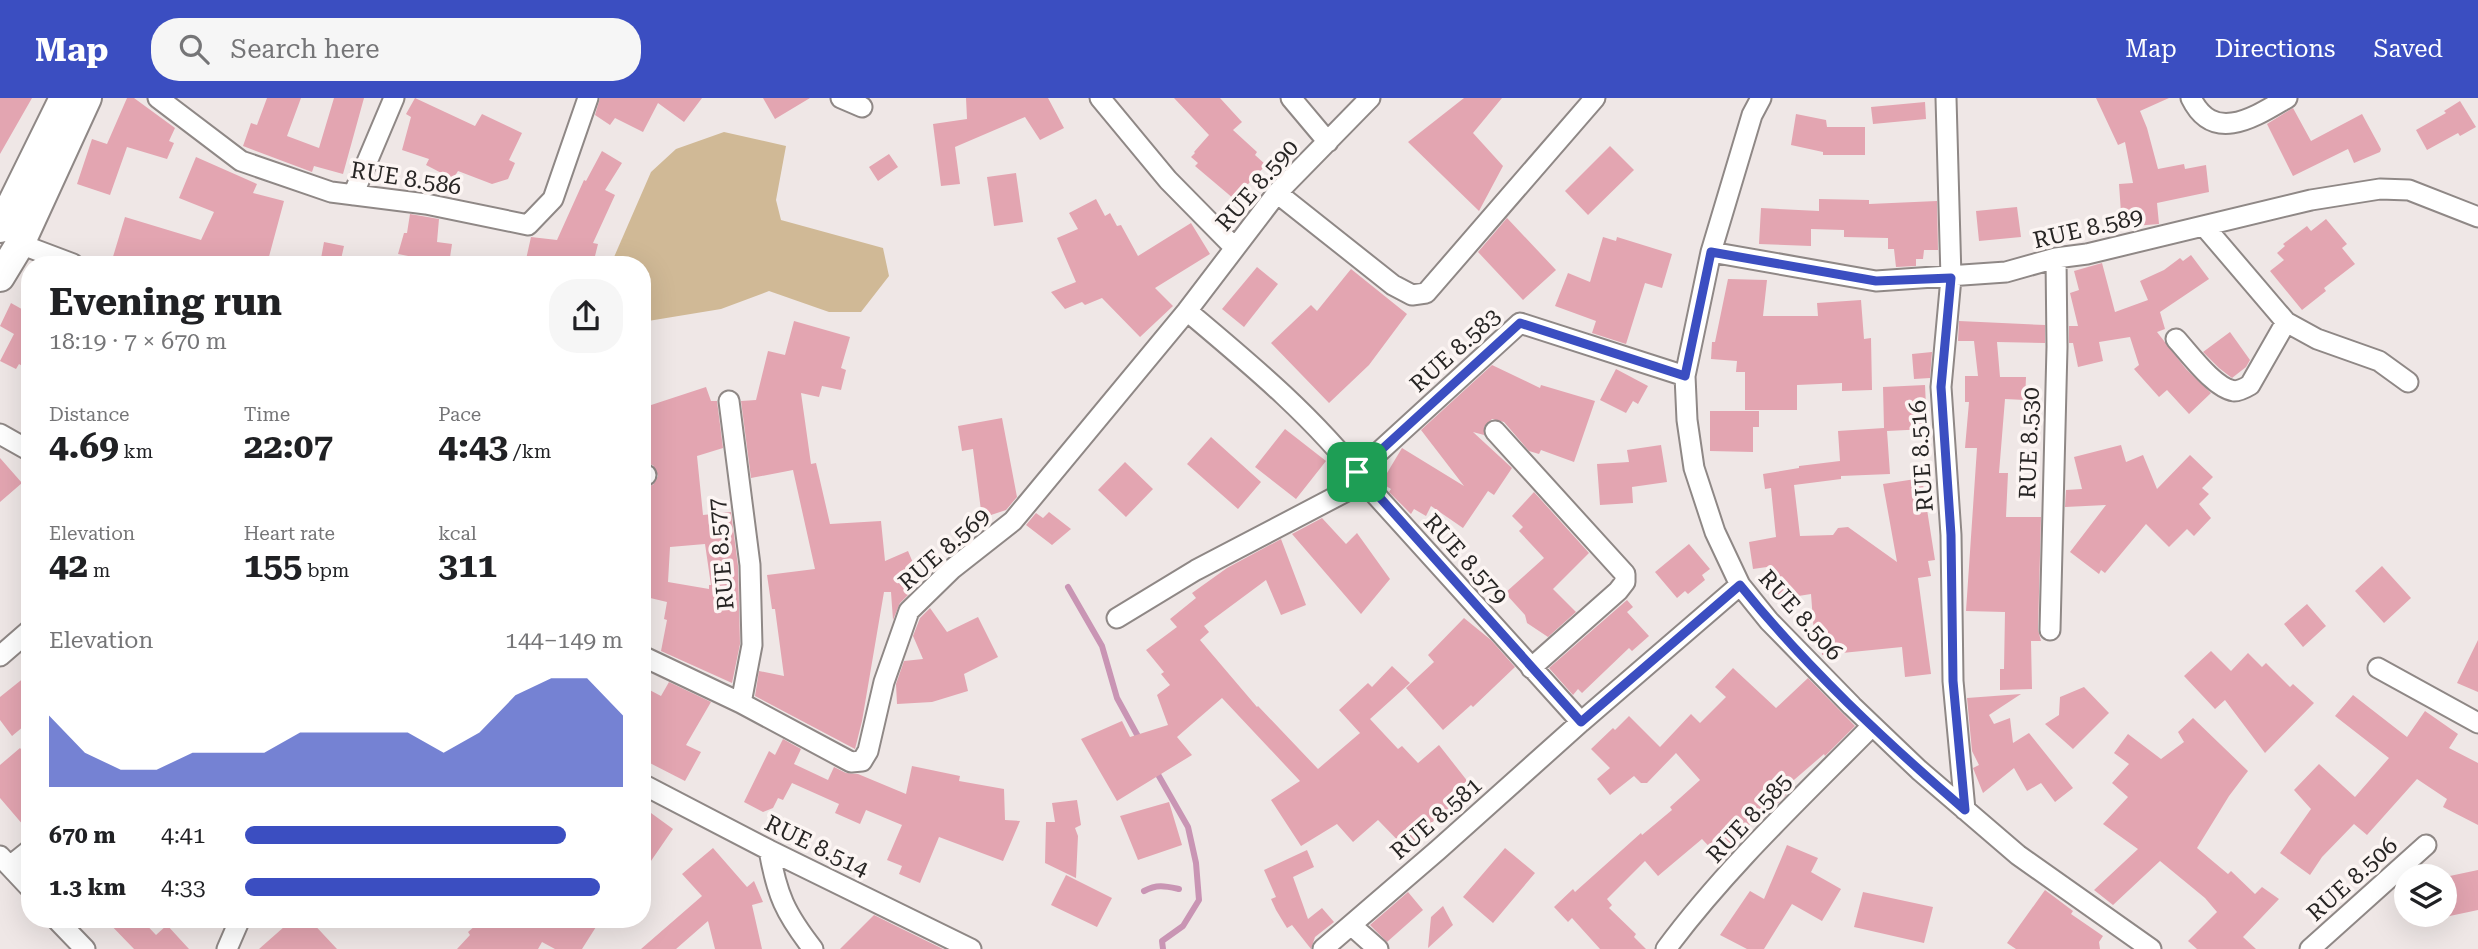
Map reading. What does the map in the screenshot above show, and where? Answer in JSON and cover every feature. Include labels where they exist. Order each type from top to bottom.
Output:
[{"type":"main road","points":[[0,276],[10,236],[64,98]]},
{"type":"main road","points":[[10,236],[88,98]]},
{"type":"street","name":"RUE 8.586","points":[[158,98],[241,161],[331,192],[426,204],[528,225],[553,199],[588,98]]},
{"type":"street","points":[[353,195],[394,98]]},
{"type":"street","points":[[841,98],[862,107]]},
{"type":"street","points":[[1100,98],[1168,180],[1235,247]]},
{"type":"street","points":[[1291,98],[1328,142]]},
{"type":"street","name":"RUE 8.590","points":[[1187,311],[1277,193],[1370,98]]},
{"type":"street","points":[[1277,193],[1393,285],[1412,295],[1426,293],[1595,98]]},
{"type":"street","name":"RUE 8.506","points":[[1761,98],[1752,115],[1711,252],[1685,376],[1687,420],[1694,468],[1715,532],[1740,585],[1769,621],[1872,726],[2018,855],[2139,946]]},
{"type":"street","name":"RUE 8.516","points":[[1946,98],[1951,278],[1941,387],[1951,535],[1953,681],[1965,810]]},
{"type":"street","points":[[2191,98],[2195,106],[2210,119],[2231,125],[2252,118],[2287,98]]},
{"type":"street","name":"RUE 8.589","points":[[1711,252],[1876,281],[1951,278],[2006,272],[2056,258],[2087,254],[2311,200],[2381,189],[2409,190],[2474,215]]},
{"type":"street","points":[[2204,226],[2286,322],[2317,339],[2379,361],[2408,382]]},
{"type":"street","points":[[10,236],[56,256]]},
{"type":"street","name":"RUE 8.530","points":[[2050,629],[2057,347],[2056,258]]},
{"type":"street","name":"RUE 8.579","points":[[1187,311],[1271,382],[1312,422],[1581,722]]},
{"type":"street","name":"RUE 8.569","points":[[651,660],[741,703],[851,762],[862,761],[867,751],[887,669],[909,611],[952,569],[1013,521],[1187,311]]},
{"type":"street","points":[[2176,339],[2210,377],[2232,391],[2241,390],[2250,385],[2286,322]]},
{"type":"street","name":"RUE 8.583","points":[[1360,477],[1520,323],[1685,376]]},
{"type":"street","name":"RUE 8.577","points":[[729,401],[750,565],[752,645],[741,703]]},
{"type":"street","points":[[1495,431],[1625,574],[1625,582],[1618,591],[1531,668]]},
{"type":"street","points":[[0,434],[21,446]]},
{"type":"street","points":[[1116,618],[1360,477]]},
{"type":"street","points":[[1581,722],[1740,585]]},
{"type":"street","points":[[0,656],[21,638]]},
{"type":"street","points":[[2378,668],[2478,723]]},
{"type":"street","name":"RUE 8.581","points":[[1323,949],[1581,722]]},
{"type":"street","name":"RUE 8.585","points":[[1666,949],[1732,871],[1872,726]]},
{"type":"street","name":"RUE 8.514","points":[[651,789],[971,949]]},
{"type":"street","name":"RUE 8.506","points":[[2310,949],[2426,845]]},
{"type":"street","points":[[769,850],[781,901],[793,923],[813,949]]},
{"type":"street","points":[[5,861],[21,878]]},
{"type":"street","points":[[1351,925],[1378,949]]},
{"type":"street","points":[[65,928],[85,949]]},
{"type":"street","points":[[227,949],[236,928]]},
{"type":"shaded area","points":[[724,132],[786,146],[776,200],[781,220],[883,248],[889,276],[861,312],[829,312],[769,291],[721,309],[651,321],[651,256],[614,256],[651,172],[676,149]]},
{"type":"building","points":[[0,98],[32,98],[0,154]]},
{"type":"building","points":[[127,98],[134,98],[175,128],[169,141],[174,143],[167,159],[127,147],[110,195],[77,184],[92,139],[107,144]]},
{"type":"building","points":[[267,98],[301,98],[287,136],[319,148],[334,98],[364,98],[343,174],[314,166],[312,172],[243,146],[251,123],[257,125]]},
{"type":"building","points":[[415,98],[475,126],[482,114],[522,133],[509,160],[515,163],[508,179],[492,184],[458,171],[453,179],[426,165],[429,159],[402,150],[411,117],[406,114]]},
{"type":"building","points":[[600,98],[702,98],[684,122],[658,103],[643,132],[615,118],[610,125],[595,115]]},
{"type":"building","points":[[763,98],[810,98],[775,119]]},
{"type":"building","points":[[966,98],[1048,98],[1064,128],[1040,140],[1025,117],[955,147],[960,184],[941,186],[933,124],[967,119]]},
{"type":"building","points":[[1174,98],[1220,98],[1242,122],[1233,130],[1257,152],[1255,155],[1266,165],[1234,199],[1195,166],[1198,163],[1191,157],[1209,135]]},
{"type":"building","points":[[1464,98],[1502,98],[1473,133],[1503,166],[1479,211],[1408,142]]},
{"type":"building","points":[[2096,98],[2169,98],[2140,111],[2158,169],[2184,164],[2185,169],[2206,165],[2209,192],[2157,203],[2159,224],[2122,227],[2119,184],[2133,183],[2125,142],[2118,145]]},
{"type":"building","points":[[2460,101],[2476,127],[2460,136],[2458,133],[2427,150],[2416,130],[2446,113],[2444,111]]},
{"type":"building","points":[[1925,102],[1926,119],[1873,124],[1871,107]]},
{"type":"building","points":[[2293,108],[2311,141],[2362,114],[2381,149],[2380,152],[2354,163],[2348,149],[2293,176],[2267,124]]},
{"type":"building","points":[[1796,114],[1826,120],[1827,127],[1865,127],[1865,155],[1823,155],[1823,152],[1791,145]]},
{"type":"building","points":[[1610,146],[1634,170],[1588,215],[1565,191]]},
{"type":"building","points":[[602,151],[622,163],[605,190],[615,195],[593,243],[598,244],[595,256],[527,256],[531,237],[557,240],[584,180],[586,181]]},
{"type":"building","points":[[889,154],[898,167],[878,181],[869,167]]},
{"type":"building","points":[[196,157],[257,184],[253,193],[284,201],[269,256],[113,256],[125,217],[201,240],[214,212],[179,198]]},
{"type":"building","points":[[1016,173],[1023,222],[994,226],[987,177]]},
{"type":"building","points":[[1096,199],[1105,216],[1110,213],[1117,226],[1121,225],[1138,256],[1191,223],[1210,254],[1155,288],[1173,306],[1140,337],[1102,298],[1065,309],[1051,292],[1076,282],[1057,238],[1078,229],[1069,213]]},
{"type":"building","points":[[1819,199],[1869,200],[1869,204],[1937,201],[1938,250],[1924,250],[1923,259],[1916,259],[1916,266],[1896,267],[1894,249],[1888,249],[1888,238],[1844,237],[1844,230],[1811,229],[1811,246],[1759,244],[1761,208],[1819,211]]},
{"type":"building","points":[[2017,207],[2021,237],[1979,241],[1976,211]]},
{"type":"building","points":[[410,214],[439,219],[437,242],[452,244],[450,256],[398,254],[404,233],[407,233]]},
{"type":"building","points":[[1507,218],[1556,270],[1523,300],[1478,252]]},
{"type":"building","points":[[2326,219],[2347,244],[2342,248],[2355,264],[2324,288],[2326,291],[2302,310],[2270,271],[2284,260],[2277,253],[2285,246],[2283,244],[2307,226],[2311,231]]},
{"type":"building","points":[[1603,237],[1616,241],[1617,237],[1672,254],[1662,288],[1645,283],[1626,344],[1592,333],[1596,321],[1555,306],[1568,273],[1590,282]]},
{"type":"building","points":[[324,242],[344,246],[342,256],[321,256]]},
{"type":"building","points":[[2191,255],[2209,279],[2160,312],[2165,329],[2157,332],[2186,369],[2211,393],[2189,414],[2167,390],[2159,397],[2134,369],[2139,365],[2130,337],[2099,342],[2103,361],[2078,367],[2073,343],[2069,343],[2069,326],[2078,326],[2070,293],[2079,290],[2074,271],[2102,263],[2115,312],[2148,300],[2140,281],[2164,270],[2180,258],[2183,261]]},
{"type":"building","points":[[1257,267],[1278,284],[1244,327],[1222,309]]},
{"type":"building","points":[[1351,269],[1407,314],[1369,365],[1329,403],[1271,343],[1311,305],[1317,311]]},
{"type":"building","points":[[1728,279],[1767,280],[1763,316],[1818,316],[1817,303],[1861,300],[1864,339],[1871,338],[1872,390],[1842,391],[1842,383],[1797,385],[1797,410],[1745,410],[1745,372],[1736,372],[1737,361],[1711,359],[1712,342],[1715,342]]},
{"type":"building","points":[[11,303],[21,309],[21,365],[19,364],[16,369],[0,361],[14,334],[0,326]]},
{"type":"building","points":[[794,321],[850,337],[841,368],[846,370],[841,390],[822,386],[819,397],[801,393],[811,464],[816,463],[830,524],[881,521],[885,561],[908,551],[919,577],[910,581],[915,588],[900,603],[893,620],[891,592],[884,592],[855,749],[755,696],[759,671],[784,676],[775,609],[772,609],[767,575],[815,569],[793,470],[751,478],[741,401],[756,400],[768,351],[785,355]]},
{"type":"building","points":[[1959,321],[2045,325],[2045,343],[1997,342],[2000,377],[2026,377],[2025,400],[2005,399],[1999,473],[2008,473],[2006,517],[2041,517],[2038,630],[2041,641],[2031,641],[2032,689],[2000,690],[2000,669],[2004,669],[2005,612],[1966,611],[1977,448],[1965,448],[1969,402],[1965,402],[1965,376],[1978,376],[1974,341],[1958,341]]},
{"type":"building","points":[[2230,332],[2250,360],[2246,367],[2232,378],[2203,352]]},
{"type":"building","points":[[1932,352],[1930,378],[1914,379],[1912,354]]},
{"type":"building","points":[[1492,365],[1540,388],[1541,385],[1595,401],[1574,462],[1541,450],[1539,454],[1529,451],[1504,422],[1492,419],[1484,427],[1484,435],[1473,432],[1512,468],[1494,495],[1488,491],[1463,528],[1431,506],[1426,516],[1414,509],[1411,514],[1389,492],[1391,489],[1381,483],[1402,448],[1464,486],[1421,430]]},
{"type":"building","points":[[1616,369],[1648,386],[1638,404],[1633,401],[1626,413],[1600,400]]},
{"type":"building","points":[[1925,385],[1927,429],[1887,431],[1890,474],[1841,476],[1841,479],[1794,485],[1800,536],[1833,535],[1838,528],[1848,527],[1897,562],[1883,484],[1922,478],[1935,560],[1928,561],[1931,576],[1918,578],[1931,674],[1905,677],[1902,647],[1822,655],[1820,633],[1814,634],[1811,594],[1773,600],[1767,567],[1753,569],[1749,542],[1776,537],[1771,488],[1765,489],[1763,474],[1840,461],[1838,431],[1884,428],[1883,387]]},
{"type":"building","points":[[706,387],[711,401],[717,401],[723,448],[697,456],[703,515],[731,512],[738,566],[740,644],[732,683],[661,651],[667,620],[664,619],[667,602],[651,598],[651,485],[658,476],[653,465],[651,405]],"holes":[[[705,544],[709,589],[668,582],[670,547]]]},
{"type":"building","points":[[1710,411],[1759,411],[1759,427],[1753,427],[1753,452],[1710,451]]},
{"type":"building","points":[[1002,418],[1017,497],[1006,510],[982,518],[973,449],[962,451],[958,426]]},
{"type":"building","points":[[1285,429],[1326,461],[1296,499],[1255,467]]},
{"type":"building","points":[[1211,437],[1261,482],[1238,509],[1187,464]]},
{"type":"building","points":[[1661,445],[1667,482],[1632,487],[1633,503],[1600,505],[1597,464],[1629,462],[1627,450]]},
{"type":"building","points":[[2121,445],[2126,462],[2143,455],[2157,489],[2190,455],[2213,477],[2202,488],[2209,494],[2199,504],[2211,518],[2194,536],[2187,529],[2169,547],[2146,524],[2105,573],[2101,570],[2099,574],[2070,552],[2106,505],[2065,507],[2066,490],[2082,489],[2074,457]]},
{"type":"building","points":[[0,458],[21,484],[0,502]]},
{"type":"building","points":[[1125,462],[1153,489],[1126,517],[1098,490]]},
{"type":"building","points":[[1534,492],[1589,553],[1553,589],[1576,612],[1548,637],[1527,623],[1525,615],[1505,593],[1544,558],[1519,531],[1523,527],[1512,516]]},
{"type":"building","points":[[1049,512],[1071,529],[1052,545],[1026,525],[1036,513],[1043,518]]},
{"type":"building","points":[[1322,518],[1346,544],[1357,533],[1390,579],[1361,614],[1292,534]]},
{"type":"building","points":[[1281,539],[1306,605],[1281,615],[1266,580],[1204,626],[1209,632],[1200,640],[1257,707],[1318,769],[1360,733],[1339,710],[1368,683],[1372,687],[1392,666],[1410,683],[1370,719],[1398,749],[1402,746],[1418,763],[1439,745],[1476,792],[1453,812],[1449,808],[1424,829],[1429,835],[1409,852],[1378,820],[1353,842],[1337,824],[1301,846],[1271,800],[1300,781],[1222,698],[1177,737],[1192,755],[1117,801],[1081,739],[1122,721],[1130,737],[1168,725],[1157,695],[1170,685],[1161,674],[1164,672],[1146,650],[1177,627],[1170,619],[1196,598],[1192,593],[1227,568]]},
{"type":"building","points":[[1689,544],[1710,569],[1702,575],[1705,580],[1688,594],[1685,591],[1677,598],[1655,572]]},
{"type":"building","points":[[2382,566],[2411,598],[2384,623],[2355,591]]},
{"type":"building","points":[[1627,600],[1633,607],[1627,612],[1649,636],[1632,651],[1629,648],[1582,693],[1578,689],[1573,695],[1549,668]]},
{"type":"building","points":[[2307,604],[2326,626],[2303,647],[2284,624]]},
{"type":"building","points":[[930,608],[947,632],[978,617],[998,657],[964,674],[968,691],[932,702],[897,704],[896,684],[904,661],[923,659],[913,636],[920,618]]},
{"type":"building","points":[[1464,618],[1491,640],[1515,667],[1473,707],[1471,705],[1443,730],[1406,688],[1434,662],[1428,655]]},
{"type":"building","points":[[2478,640],[2478,692],[2457,683]]},
{"type":"building","points":[[2211,651],[2231,671],[2248,653],[2262,667],[2266,663],[2290,687],[2293,684],[2314,703],[2265,753],[2225,700],[2215,709],[2184,676]]},
{"type":"building","points":[[1733,668],[1776,708],[1808,678],[1855,726],[1825,756],[1824,754],[1787,786],[1791,790],[1774,807],[1770,803],[1719,857],[1702,839],[1658,876],[1645,861],[1607,899],[1612,905],[1609,908],[1636,934],[1634,937],[1646,949],[1600,949],[1572,918],[1568,922],[1554,907],[1672,810],[1670,807],[1700,780],[1676,753],[1647,783],[1641,783],[1634,776],[1610,795],[1597,779],[1610,768],[1591,749],[1629,716],[1660,747],[1691,714],[1700,723],[1726,697],[1715,687]]},
{"type":"building","points":[[21,680],[21,728],[12,736],[0,720],[0,697]]},
{"type":"building","points":[[669,682],[711,702],[686,745],[701,752],[685,781],[651,764],[651,691],[661,696]]},
{"type":"building","points":[[2084,687],[2109,713],[2073,749],[2045,724],[2059,715],[2060,697]]},
{"type":"building","points":[[2021,694],[1989,715],[1994,724],[2010,718],[2013,743],[2029,733],[2073,788],[2055,802],[2041,783],[2027,791],[2014,768],[1983,793],[1973,768],[1979,765],[1972,751],[1967,698]]},
{"type":"building","points":[[2353,695],[2407,737],[2425,711],[2458,734],[2449,748],[2478,763],[2478,825],[2443,807],[2447,799],[2417,779],[2367,835],[2354,824],[2322,857],[2310,875],[2280,853],[2311,809],[2294,790],[2319,764],[2355,797],[2389,758],[2335,716]]},
{"type":"building","points":[[2193,718],[2248,771],[2197,848],[2228,874],[2231,871],[2255,894],[2262,887],[2279,899],[2243,937],[2256,949],[2197,949],[2188,941],[2217,912],[2205,898],[2160,861],[2113,905],[2094,890],[2138,849],[2103,824],[2128,797],[2112,783],[2129,764],[2114,753],[2128,734],[2161,759],[2184,742],[2178,732]]},
{"type":"building","points":[[783,739],[801,749],[794,764],[828,780],[834,767],[906,794],[912,766],[960,776],[959,781],[1004,789],[1005,820],[1020,821],[1003,861],[939,837],[920,883],[899,874],[902,866],[887,860],[902,825],[866,810],[860,824],[835,813],[839,804],[792,783],[783,800],[778,798],[773,808],[763,812],[744,802],[769,751],[775,755]]},
{"type":"building","points":[[21,749],[21,822],[0,798],[0,765]]},
{"type":"building","points":[[1077,800],[1081,825],[1075,828],[1078,836],[1076,878],[1045,863],[1046,822],[1055,822],[1052,803]]},
{"type":"building","points":[[1169,802],[1182,845],[1138,860],[1120,816]]},
{"type":"building","points":[[651,813],[673,829],[651,861]]},
{"type":"building","points":[[1787,845],[1818,858],[1811,872],[1841,889],[1822,921],[1792,904],[1764,949],[1747,949],[1720,935],[1750,891],[1764,899]]},
{"type":"building","points":[[713,848],[747,887],[754,881],[763,902],[752,905],[762,949],[715,949],[708,921],[676,949],[641,949],[702,896],[682,874]]},
{"type":"building","points":[[1505,848],[1535,873],[1493,923],[1463,897]]},
{"type":"building","points":[[1307,850],[1314,867],[1293,877],[1308,919],[1322,908],[1334,922],[1315,937],[1311,949],[1292,925],[1287,928],[1276,910],[1271,899],[1276,897],[1264,870]]},
{"type":"building","points":[[2478,870],[2478,910],[2457,914],[2457,874]]},
{"type":"building","points":[[1066,875],[1112,898],[1097,927],[1051,905]]},
{"type":"building","points":[[2045,890],[2073,911],[2071,914],[2103,936],[2099,942],[2100,949],[2016,949],[2007,943]]},
{"type":"building","points":[[1408,892],[1423,910],[1387,942],[1370,925]]},
{"type":"building","points":[[1863,892],[1933,907],[1924,943],[1854,927]]},
{"type":"building","points":[[1443,906],[1453,925],[1428,948],[1431,917]]},
{"type":"building","points":[[874,915],[894,925],[943,949],[840,949]]},
{"type":"building","points":[[114,928],[149,928],[156,935],[164,928],[170,928],[189,949],[134,949]]},
{"type":"building","points":[[283,928],[317,928],[337,949],[259,949]]},
{"type":"building","points":[[473,928],[595,928],[582,949],[555,949],[542,942],[538,949],[457,949],[470,935],[468,932]]},
{"type":"waterway","points":[[1068,587],[1102,646],[1117,698],[1140,740]]},
{"type":"waterway","points":[[1156,771],[1188,827],[1196,863],[1199,900],[1183,926],[1162,941],[1163,949]]},
{"type":"waterway","points":[[1144,891],[1161,886],[1179,889]]},
{"type":"route","points":[[1711,252],[1876,281],[1951,278],[1941,387],[1951,535],[1953,681],[1965,810],[1852,706],[1769,621],[1740,585],[1581,722],[1357,472],[1520,323],[1685,376],[1711,252]]}]
